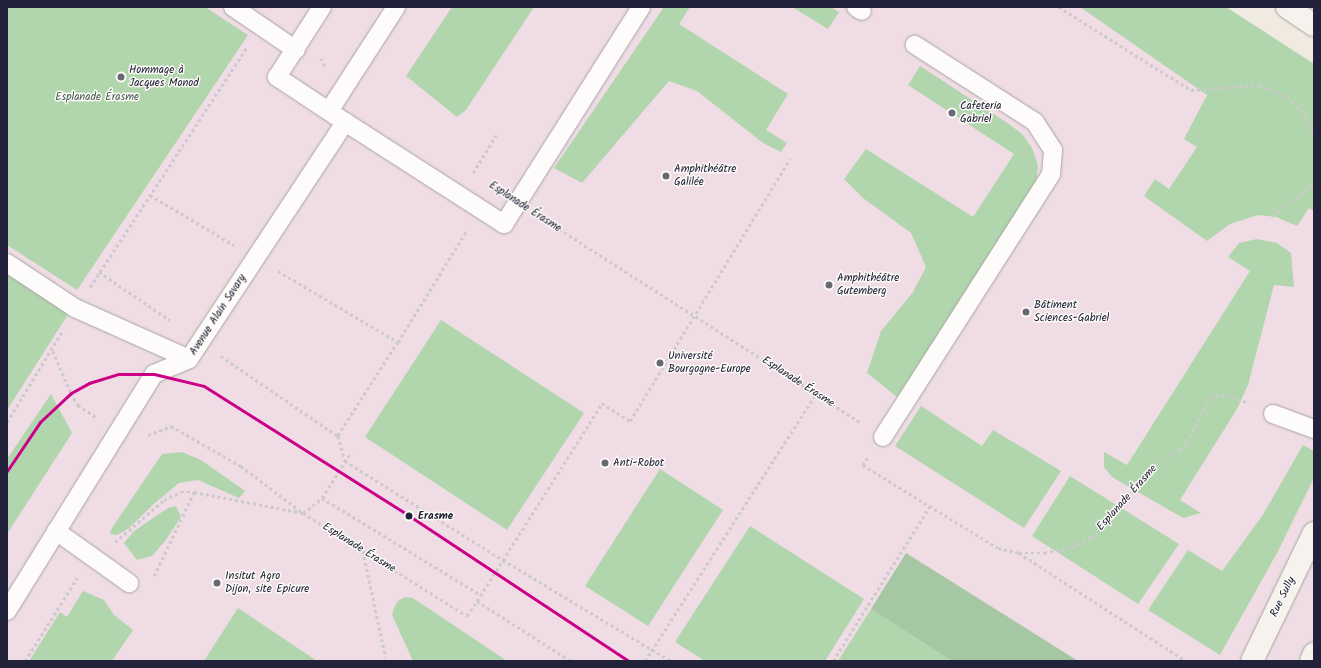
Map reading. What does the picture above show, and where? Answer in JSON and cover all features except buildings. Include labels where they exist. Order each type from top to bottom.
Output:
[{"type":"main road","points":[[1287,7],[1314,25]]},
{"type":"main road","name":"Rue Sully","points":[[1252,661],[1314,533]]},
{"type":"main road","points":[[1311,661],[1314,654]]},
{"type":"lane","points":[[233,7],[261,25],[299,45]]},
{"type":"lane","points":[[322,7],[299,45],[277,77],[504,224],[641,7]]},
{"type":"lane","points":[[329,111],[396,7]]},
{"type":"lane","points":[[883,437],[1051,174],[1053,150],[1035,122],[915,45]]},
{"type":"lane","name":"Avenue Alain Savary","points":[[7,611],[154,374],[189,359],[345,122]]},
{"type":"lane","points":[[7,263],[76,308],[189,359]]},
{"type":"lane","points":[[1273,414],[1314,429]]},
{"type":"lane","points":[[56,531],[129,583]]},
{"type":"path","points":[[1059,7],[1191,90],[1259,85],[1288,97],[1306,116],[1314,120]]},
{"type":"path","points":[[7,422],[52,351],[76,308],[261,25]]},
{"type":"path","points":[[299,45],[314,48],[340,93]]},
{"type":"path","points":[[1306,116],[1314,135]]},
{"type":"path","points":[[472,173],[496,134]]},
{"type":"path","points":[[571,661],[478,600],[602,403],[630,421],[790,159]]},
{"type":"path","name":"Esplanade Érasme","points":[[466,169],[478,177]]},
{"type":"path","points":[[1272,216],[1314,184]]},
{"type":"path","points":[[150,195],[398,342]]},
{"type":"path","name":"Esplanade Érasme","points":[[518,202],[883,437],[863,465],[998,548],[1019,553],[1044,554],[1072,547],[1090,538],[1109,522],[1147,473],[1158,463],[1180,450],[1187,442],[1206,404],[1215,396],[1226,395],[1238,398],[1273,414]]},
{"type":"path","points":[[338,436],[480,209]]},
{"type":"path","points":[[200,342],[338,436],[345,461],[503,560],[671,661]]},
{"type":"path","points":[[52,351],[71,393],[78,404],[99,419]]},
{"type":"path","points":[[646,661],[816,394]]},
{"type":"path","name":"Esplanade Érasme","points":[[146,435],[171,426],[241,466],[303,513],[467,616],[478,600]]},
{"type":"path","points":[[25,661],[80,574],[95,558],[164,500],[181,492],[194,492],[303,513],[322,498],[351,452]]},
{"type":"path","points":[[153,577],[194,492]]},
{"type":"path","points":[[322,498],[481,595]]},
{"type":"path","points":[[833,661],[930,506]]},
{"type":"path","points":[[363,551],[386,658]]},
{"type":"path","points":[[1019,553],[1186,661]]},
{"type":"shaded area","name":"Université Bourgogne-Europe","points":[[7,7],[1226,7],[1314,64],[1314,661],[7,661]]},
{"type":"green space","name":"Esplanade Érasme","points":[[7,7],[205,7],[248,35],[77,290],[7,245]]},
{"type":"green space","points":[[452,7],[534,7],[466,110],[457,117],[406,76]]},
{"type":"green space","points":[[664,7],[690,7],[679,24],[788,94],[766,130],[787,143],[781,152],[763,143],[697,91],[669,81],[582,183],[554,168]]},
{"type":"green space","points":[[792,7],[831,7],[839,12],[828,29]]},
{"type":"green space","points":[[1080,7],[1226,7],[1314,64],[1314,211],[1309,208],[1297,226],[1276,217],[1258,215],[1230,224],[1207,241],[1144,196],[1155,179],[1169,189],[1197,147],[1184,139],[1207,95]]},
{"type":"green space","points":[[920,66],[1009,124],[1023,135],[1032,148],[1038,165],[1036,185],[897,397],[867,373],[881,331],[913,292],[926,267],[911,233],[863,198],[844,179],[866,149],[973,217],[1014,154],[908,85]]},
{"type":"green space","points":[[1257,239],[1277,243],[1291,253],[1294,287],[1274,285],[1248,385],[1237,409],[1180,500],[1201,513],[1183,518],[1112,477],[1104,467],[1104,452],[1127,465],[1250,271],[1228,257],[1239,243]]},
{"type":"green space","points":[[7,274],[69,313],[7,410]]},
{"type":"green space","points":[[441,320],[584,413],[507,530],[365,437]]},
{"type":"green space","points":[[51,394],[72,433],[7,534],[7,459]]},
{"type":"green space","points":[[921,406],[982,446],[993,430],[1061,471],[1024,528],[895,446]]},
{"type":"green space","points":[[1303,445],[1314,451],[1314,478],[1277,553],[1220,655],[1148,610],[1188,550],[1222,571],[1262,516]]},
{"type":"green space","points":[[182,452],[201,460],[245,491],[239,498],[198,480],[179,483],[156,502],[129,528],[117,535],[110,534],[112,528],[162,454]]},
{"type":"green space","points":[[660,469],[723,510],[648,626],[585,586]]},
{"type":"green space","points":[[1070,476],[1179,544],[1138,604],[1032,536]]},
{"type":"green space","points":[[176,506],[181,517],[165,541],[152,556],[137,560],[124,543],[134,531],[168,508]]},
{"type":"green space","points":[[750,526],[864,599],[825,661],[705,661],[675,642]]},
{"type":"green space","points":[[906,553],[1078,661],[952,661],[871,609]]},
{"type":"green space","points":[[83,591],[104,600],[114,615],[133,630],[112,661],[29,661],[60,612],[67,617]]},
{"type":"green space","points":[[405,597],[413,598],[507,661],[413,661],[392,615],[398,601]]},
{"type":"green space","points":[[238,608],[317,661],[204,661]]},
{"type":"green space","points":[[871,609],[952,661],[838,661]]},
{"type":"transit line","points":[[7,471],[40,422],[71,393],[89,383],[119,374],[154,374],[204,386],[408,515],[629,661]]},
{"type":"place","name":"Hommage à Jacques Monod","points":[[121,77]]},
{"type":"place","name":"Cafeteria Gabriel","points":[[952,113]]},
{"type":"place","name":"Amphithéâtre Galilée","points":[[666,176]]},
{"type":"place","name":"Amphithéâtre Gutemberg","points":[[829,285]]},
{"type":"place","name":"Bâtiment Sciences-Gabriel","points":[[1026,312]]},
{"type":"place","name":"Université Bourgogne-Europe","points":[[660,363]]},
{"type":"place","name":"Anti-Robot","points":[[605,463]]},
{"type":"place","name":"Erasme","points":[[409,516]]},
{"type":"place","name":"Insitut Agro Dijon, site Epicure","points":[[217,583]]}]
